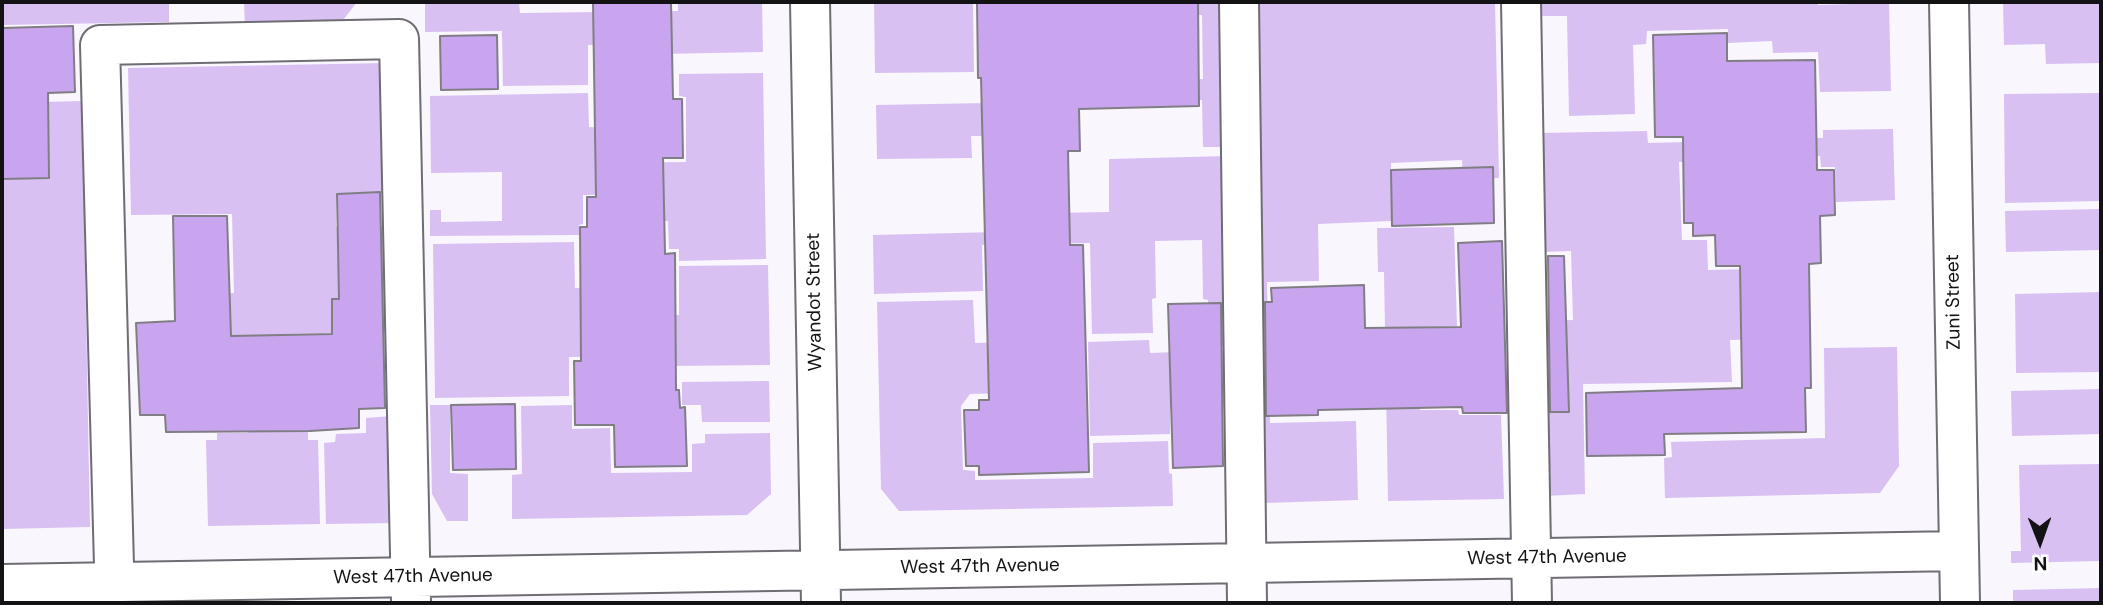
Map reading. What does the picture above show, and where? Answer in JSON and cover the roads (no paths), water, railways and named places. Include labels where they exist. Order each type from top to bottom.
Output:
[{"type":"street","name":"Wyandot Street","points":[[810,2],[820,586]]},
{"type":"street","points":[[1239,2],[1247,603]]},
{"type":"street","points":[[1521,2],[1532,603]]},
{"type":"street","name":"Zuni Street","points":[[1949,2],[1959,603]]},
{"type":"street","points":[[114,593],[100,45],[386,39],[399,39],[411,590]]},
{"type":"street","name":"West 47th Avenue","points":[[2,584],[114,593],[820,586],[1246,563],[1959,551]]}]
